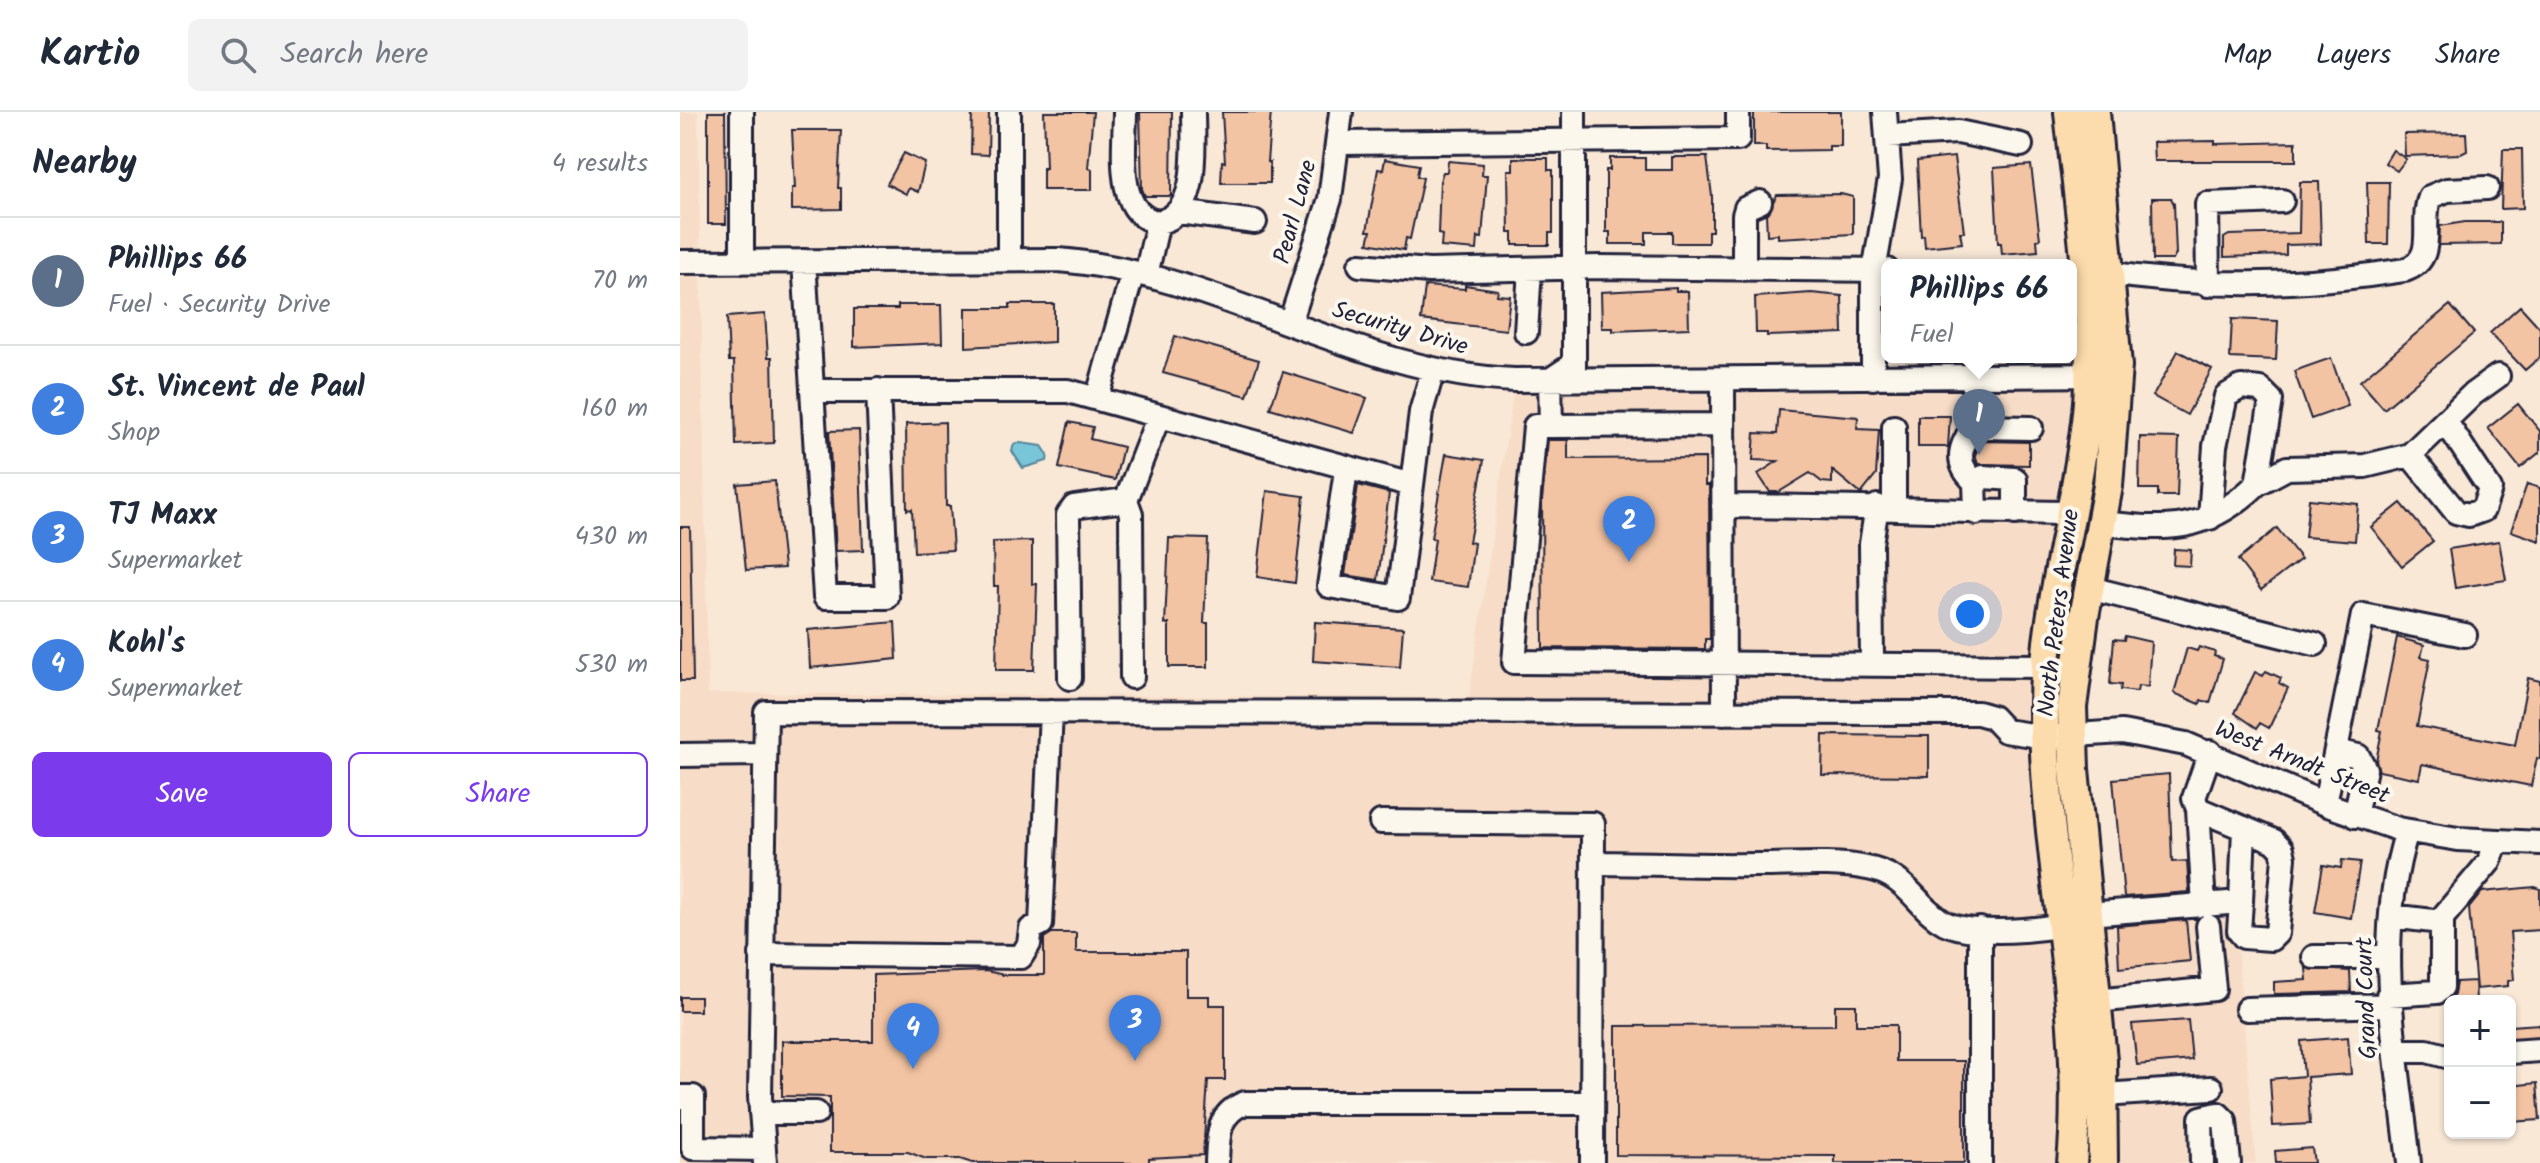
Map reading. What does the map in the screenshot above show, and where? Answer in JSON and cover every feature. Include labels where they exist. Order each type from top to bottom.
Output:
[{"type":"main road","name":"North Peters Avenue","points":[[2059,736],[2077,670],[2101,523],[2112,448],[2117,375],[2069,112]]},
{"type":"main road","name":"North Peters Avenue","points":[[2072,1163],[2076,1095],[2075,923],[2059,736],[2048,666],[2069,513],[2082,458],[2098,272],[2095,112]]},
{"type":"main road","name":"North Peters Avenue","points":[[2075,923],[2096,1001],[2103,1095],[2103,1163]]},
{"type":"street","points":[[742,112],[742,262]]},
{"type":"street","points":[[1009,112],[1009,260]]},
{"type":"street","points":[[1125,112],[1129,200],[1140,215],[1158,222]]},
{"type":"street","points":[[1179,212],[1187,195],[1193,112]]},
{"type":"street","name":"Pearl Lane","points":[[1290,323],[1327,212],[1340,143],[1341,112]]},
{"type":"street","points":[[1574,112],[1574,372]]},
{"type":"street","points":[[1340,143],[1738,139],[1738,112]]},
{"type":"street","points":[[1882,259],[1889,193],[1885,112]]},
{"type":"street","points":[[1888,136],[1958,132],[2021,145]]},
{"type":"street","points":[[2098,272],[2208,285],[2289,284],[2409,269],[2425,252],[2430,197],[2447,190],[2487,188]]},
{"type":"street","points":[[2208,285],[2207,204],[2282,201]]},
{"type":"street","points":[[1744,269],[1744,215],[1746,208],[1760,202]]},
{"type":"street","points":[[1097,399],[1158,222],[1179,212],[1255,222]]},
{"type":"street","points":[[804,261],[825,597],[887,597],[878,390]]},
{"type":"street","name":"Security Drive","points":[[680,262],[1077,262],[1140,273],[1433,370],[1464,377],[1550,380],[1574,372],[1723,379],[2117,375]]},
{"type":"street","points":[[1360,265],[1429,271],[1574,268],[1881,270],[1873,378]]},
{"type":"street","points":[[1526,332],[1530,269]]},
{"type":"street","points":[[1346,470],[1329,586],[1398,598],[1421,412],[1433,370]]},
{"type":"street","points":[[2101,523],[2165,530],[2210,518],[2232,507],[2257,484],[2287,468],[2365,466],[2410,455],[2473,394],[2498,376]]},
{"type":"street","points":[[1973,377],[1976,423],[1963,441],[1959,454],[1967,475],[1975,482],[1976,513]]},
{"type":"street","points":[[1723,379],[1724,713]]},
{"type":"street","points":[[1550,380],[1551,426]]},
{"type":"street","points":[[2210,518],[2215,446],[2223,408],[2226,396],[2241,387],[2260,389],[2271,400],[2257,484]]},
{"type":"street","points":[[812,391],[1068,391],[1346,470],[1412,485]]},
{"type":"street","points":[[1132,677],[1131,514],[1126,500],[1158,418]]},
{"type":"street","points":[[2410,455],[2456,512],[2469,515],[2483,510],[2490,489],[2446,422]]},
{"type":"street","points":[[1976,423],[1984,428],[2031,428]]},
{"type":"street","points":[[1723,425],[1535,426],[1514,662],[2048,666],[2077,670]]},
{"type":"street","points":[[1872,664],[1871,544],[1885,508],[1894,427]]},
{"type":"street","points":[[1975,482],[1983,477],[2015,479],[2015,513]]},
{"type":"street","points":[[1070,678],[1068,515],[1074,507],[1126,500]]},
{"type":"street","points":[[1723,506],[2069,513]]},
{"type":"street","points":[[2089,588],[2315,644]]},
{"type":"street","points":[[2325,804],[2363,615],[2465,635]]},
{"type":"street","name":"West Arndt Street","points":[[763,754],[766,712],[1978,713],[1992,717],[2005,731],[2059,736],[2133,733],[2210,752],[2325,804],[2407,831],[2497,842],[2540,843]]},
{"type":"street","points":[[761,954],[1021,957],[1029,944],[1031,929],[1041,924],[1051,712]]},
{"type":"street","points":[[2337,751],[2358,756],[2365,769],[2355,816]]},
{"type":"street","points":[[2096,1001],[2214,989],[2198,809],[2194,798],[2210,752]]},
{"type":"street","points":[[680,755],[763,754],[761,1113],[765,1156],[693,1148],[693,1097],[680,1097]]},
{"type":"street","points":[[2198,809],[2244,828],[2282,849],[2277,933],[2271,939],[2244,937],[2239,931],[2244,828]]},
{"type":"street","points":[[1381,822],[1593,824],[1592,1163]]},
{"type":"street","name":"Grand Court","points":[[2407,831],[2391,916],[2388,1000],[2409,1163]]},
{"type":"street","points":[[2247,1009],[2388,1000],[2437,992],[2444,980],[2441,922],[2494,855],[2497,842]]},
{"type":"street","points":[[1593,863],[1865,867],[1908,888],[1946,923],[1980,929],[2075,923],[2100,913],[2206,915],[2241,902]]},
{"type":"street","points":[[2391,916],[2441,922]]},
{"type":"street","points":[[1980,929],[1980,1163]]},
{"type":"street","points":[[2314,957],[2388,957]]},
{"type":"street","points":[[2516,1052],[2540,1050]]},
{"type":"street","points":[[2394,1051],[2427,1051],[2444,1055]]},
{"type":"street","points":[[2103,1095],[2211,1088]]},
{"type":"street","points":[[1217,1163],[1221,1123],[1229,1112],[1245,1103],[1592,1103]]},
{"type":"street","points":[[761,1113],[816,1113]]},
{"type":"street","points":[[2202,1163],[2199,1121],[2204,1115],[2218,1114],[2225,1121],[2229,1163]]},
{"type":"shaded area","points":[[680,112],[698,112],[708,693],[1469,698],[1515,380],[2088,375],[2063,542],[2046,889],[2063,1086],[2061,1163],[680,1163]]},
{"type":"shaded area","points":[[2234,911],[2256,1163],[2103,1163],[2089,921]]},
{"type":"water","points":[[1014,444],[1042,446],[1048,455],[1047,461],[1023,468],[1012,451]]},
{"type":"building","points":[[708,112],[725,112],[726,224],[708,224]]},
{"type":"building","points":[[972,112],[989,112],[988,155],[971,154]]},
{"type":"building","points":[[1044,112],[1093,112],[1088,168],[1092,169],[1092,190],[1043,190],[1043,168],[1046,168]]},
{"type":"building","points":[[1140,112],[1172,112],[1171,196],[1145,196],[1142,189]]},
{"type":"building","points":[[1222,112],[1271,112],[1267,162],[1270,162],[1270,183],[1221,183],[1222,161],[1225,162]]},
{"type":"building","points":[[1754,112],[1841,112],[1841,146],[1829,146],[1829,150],[1766,151],[1766,146],[1754,146]]},
{"type":"building","points":[[792,130],[841,130],[838,188],[841,188],[841,209],[792,210],[792,188],[795,188]]},
{"type":"building","points":[[2466,133],[2467,151],[2461,154],[2405,156],[2404,134]]},
{"type":"building","points":[[2215,141],[2215,144],[2296,142],[2296,161],[2154,161],[2153,142]]},
{"type":"building","points":[[2503,149],[2522,149],[2523,208],[2501,209]]},
{"type":"building","points":[[2393,150],[2406,159],[2397,171],[2385,163]]},
{"type":"building","points":[[904,153],[925,163],[918,192],[909,188],[906,194],[887,184]]},
{"type":"building","points":[[1672,157],[1707,157],[1712,196],[1712,231],[1708,231],[1708,243],[1672,243],[1672,232],[1646,232],[1646,244],[1610,244],[1610,232],[1606,232],[1606,170],[1610,170],[1610,158],[1645,158],[1645,170],[1672,170]]},
{"type":"building","points":[[1954,157],[1964,232],[1960,232],[1962,243],[1925,247],[1924,235],[1921,236],[1917,161]]},
{"type":"building","points":[[1513,158],[1548,158],[1548,170],[1553,170],[1553,233],[1549,233],[1549,245],[1513,245],[1513,233],[1509,233],[1508,170],[1513,170]]},
{"type":"building","points":[[1385,159],[1419,165],[1417,176],[1423,178],[1410,239],[1406,238],[1404,250],[1368,243],[1371,231],[1367,231],[1378,169],[1383,170]]},
{"type":"building","points":[[1448,161],[1483,164],[1482,175],[1487,175],[1482,238],[1478,237],[1477,250],[1441,247],[1442,235],[1438,234],[1440,181],[1443,172],[1447,172]]},
{"type":"building","points":[[2031,165],[2040,239],[2037,240],[2038,251],[2002,254],[2001,243],[1998,243],[1994,168]]},
{"type":"building","points":[[2300,182],[2319,182],[2321,244],[2286,245],[2286,255],[2224,257],[2224,238],[2229,235],[2299,233]]},
{"type":"building","points":[[2367,182],[2389,182],[2388,244],[2369,244]]},
{"type":"building","points":[[1841,194],[1853,197],[1853,234],[1778,238],[1778,234],[1767,235],[1766,214],[1777,195]]},
{"type":"building","points":[[2152,198],[2171,198],[2174,204],[2176,254],[2173,260],[2153,260]]},
{"type":"building","points":[[2501,222],[2501,244],[2439,245],[2440,226]]},
{"type":"building","points":[[1465,285],[1498,290],[1497,295],[1510,296],[1506,330],[1421,320],[1425,286],[1465,289]]},
{"type":"building","points":[[1676,288],[1676,291],[1688,291],[1689,328],[1613,331],[1613,328],[1602,328],[1601,292]]},
{"type":"building","points":[[1811,293],[1842,296],[1843,333],[1767,336],[1767,333],[1756,333],[1755,297]]},
{"type":"building","points":[[1010,304],[1054,304],[1054,342],[966,347],[966,308],[1010,308]]},
{"type":"building","points":[[898,305],[941,305],[942,343],[854,347],[854,309],[898,309]]},
{"type":"building","points":[[2450,305],[2474,333],[2384,409],[2360,381]]},
{"type":"building","points":[[2520,306],[2540,328],[2540,357],[2525,370],[2490,333]]},
{"type":"building","points":[[765,314],[768,357],[772,357],[774,443],[736,445],[734,361],[729,361],[727,317]]},
{"type":"building","points":[[2232,319],[2278,321],[2276,360],[2230,358]]},
{"type":"building","points":[[1175,336],[1259,360],[1247,396],[1163,373]]},
{"type":"building","points":[[2178,351],[2212,369],[2187,415],[2153,396]]},
{"type":"building","points":[[2331,358],[2348,406],[2311,419],[2294,371]]},
{"type":"building","points":[[1283,372],[1367,398],[1354,433],[1270,408]]},
{"type":"building","points":[[2518,404],[2540,431],[2540,452],[2520,468],[2488,428]]},
{"type":"building","points":[[1779,410],[1858,417],[1857,429],[1879,430],[1876,475],[1861,494],[1832,470],[1832,483],[1822,482],[1810,473],[1779,492],[1770,492],[1758,474],[1778,461],[1753,460],[1755,433],[1777,434]]},
{"type":"building","points":[[1918,416],[1950,416],[1948,447],[1918,447]]},
{"type":"building","points":[[945,422],[946,506],[950,506],[953,550],[914,552],[912,509],[907,510],[906,424]]},
{"type":"building","points":[[1069,422],[1093,427],[1090,439],[1123,447],[1115,480],[1059,468]]},
{"type":"building","points":[[859,430],[863,550],[836,551],[829,431]]},
{"type":"building","points":[[2140,437],[2179,438],[2177,496],[2158,496],[2158,489],[2139,489]]},
{"type":"building","points":[[1548,440],[1568,440],[1568,459],[1705,458],[1705,485],[1709,485],[1710,639],[1705,639],[1705,649],[1543,648],[1542,501]]},
{"type":"building","points":[[1981,441],[2029,442],[2029,465],[1978,464],[1975,455]]},
{"type":"building","points":[[1446,454],[1484,460],[1469,542],[1474,543],[1468,587],[1429,582],[1435,539],[1431,538]]},
{"type":"building","points":[[775,481],[784,568],[746,570],[737,484]]},
{"type":"building","points":[[2527,484],[2540,488],[2540,541],[2511,531]]},
{"type":"building","points":[[1358,485],[1389,493],[1378,580],[1345,575]]},
{"type":"building","points":[[1267,491],[1304,496],[1295,583],[1257,577]]},
{"type":"building","points":[[2309,499],[2358,504],[2355,541],[2305,537]]},
{"type":"building","points":[[2401,503],[2433,541],[2402,566],[2371,527]]},
{"type":"building","points":[[680,527],[690,527],[693,681],[680,681]]},
{"type":"building","points":[[2277,528],[2301,559],[2261,590],[2238,560]]},
{"type":"building","points":[[1169,538],[1208,539],[1204,623],[1208,623],[1208,667],[1169,667],[1169,624],[1165,624]]},
{"type":"building","points":[[1032,541],[1032,584],[1037,584],[1034,670],[996,670],[998,586],[994,586],[993,542]]},
{"type":"building","points":[[2499,541],[2506,580],[2455,588],[2449,549]]},
{"type":"building","points":[[2174,549],[2191,550],[2190,566],[2173,565]]},
{"type":"building","points":[[895,622],[897,659],[810,668],[808,630]]},
{"type":"building","points":[[1315,622],[1403,628],[1400,667],[1313,661]]},
{"type":"building","points":[[2125,636],[2151,642],[2148,687],[2138,686],[2137,692],[2120,690],[2121,685],[2110,684],[2114,639],[2124,640]]},
{"type":"building","points":[[2397,637],[2424,645],[2421,657],[2430,659],[2417,726],[2515,745],[2528,678],[2540,681],[2540,759],[2537,758],[2531,786],[2422,764],[2419,779],[2379,771],[2376,761],[2382,731],[2378,730]]},
{"type":"building","points":[[2199,647],[2215,652],[2214,656],[2223,659],[2210,703],[2201,700],[2200,704],[2174,693],[2187,648],[2197,651]]},
{"type":"building","points":[[2266,671],[2281,678],[2279,683],[2288,688],[2269,728],[2260,723],[2257,728],[2235,713],[2255,672],[2263,676]]},
{"type":"building","points":[[1823,735],[1929,736],[1929,776],[1822,775]]},
{"type":"building","points":[[2169,774],[2172,862],[2187,861],[2189,892],[2124,897],[2113,779]]},
{"type":"building","points":[[2342,860],[2360,862],[2351,918],[2315,912],[2323,865],[2341,868]]},
{"type":"building","points":[[2540,889],[2540,930],[2510,932],[2514,980],[2508,981],[2508,986],[2476,989],[2469,908],[2482,892]]},
{"type":"building","points":[[2186,920],[2190,961],[2119,968],[2117,926]]},
{"type":"building","points":[[1052,933],[1076,933],[1076,952],[1186,952],[1186,996],[1209,996],[1209,1005],[1225,1005],[1225,1080],[1208,1080],[1203,1155],[1149,1158],[1149,1163],[972,1163],[960,1159],[926,1159],[908,1152],[830,1152],[830,1097],[782,1096],[782,1041],[873,1041],[873,975],[986,971],[1004,975],[1044,975],[1044,938]]},
{"type":"building","points":[[2306,968],[2350,971],[2351,992],[2274,994],[2274,982],[2307,980]]},
{"type":"building","points":[[2475,981],[2476,995],[2454,995],[2456,982]]},
{"type":"building","points":[[680,997],[700,997],[700,1011],[680,1011]]},
{"type":"building","points":[[1835,1005],[1856,1005],[1856,1025],[1896,1025],[1896,1061],[1964,1061],[1964,1163],[1835,1163],[1835,1156],[1616,1155],[1616,1026],[1835,1025]]},
{"type":"building","points":[[2188,1020],[2192,1060],[2137,1065],[2132,1024]]},
{"type":"building","points":[[2540,1024],[2540,1036],[2516,1038],[2516,1026]]},
{"type":"building","points":[[2348,1037],[2351,1074],[2307,1077],[2310,1124],[2273,1126],[2270,1079],[2304,1076],[2301,1041]]},
{"type":"building","points":[[2537,1083],[2540,1120],[2516,1122],[2516,1085]]},
{"type":"building","points":[[2312,1148],[2314,1163],[2276,1163],[2275,1151]]},
{"type":"place","name":"Phillips 66","points":[[1979,455]]},
{"type":"place","name":"St. Vincent de Paul","points":[[1629,562]]},
{"type":"place","name":"TJ Maxx","points":[[1135,1061]]},
{"type":"place","name":"Kohl's","points":[[913,1069]]}]
